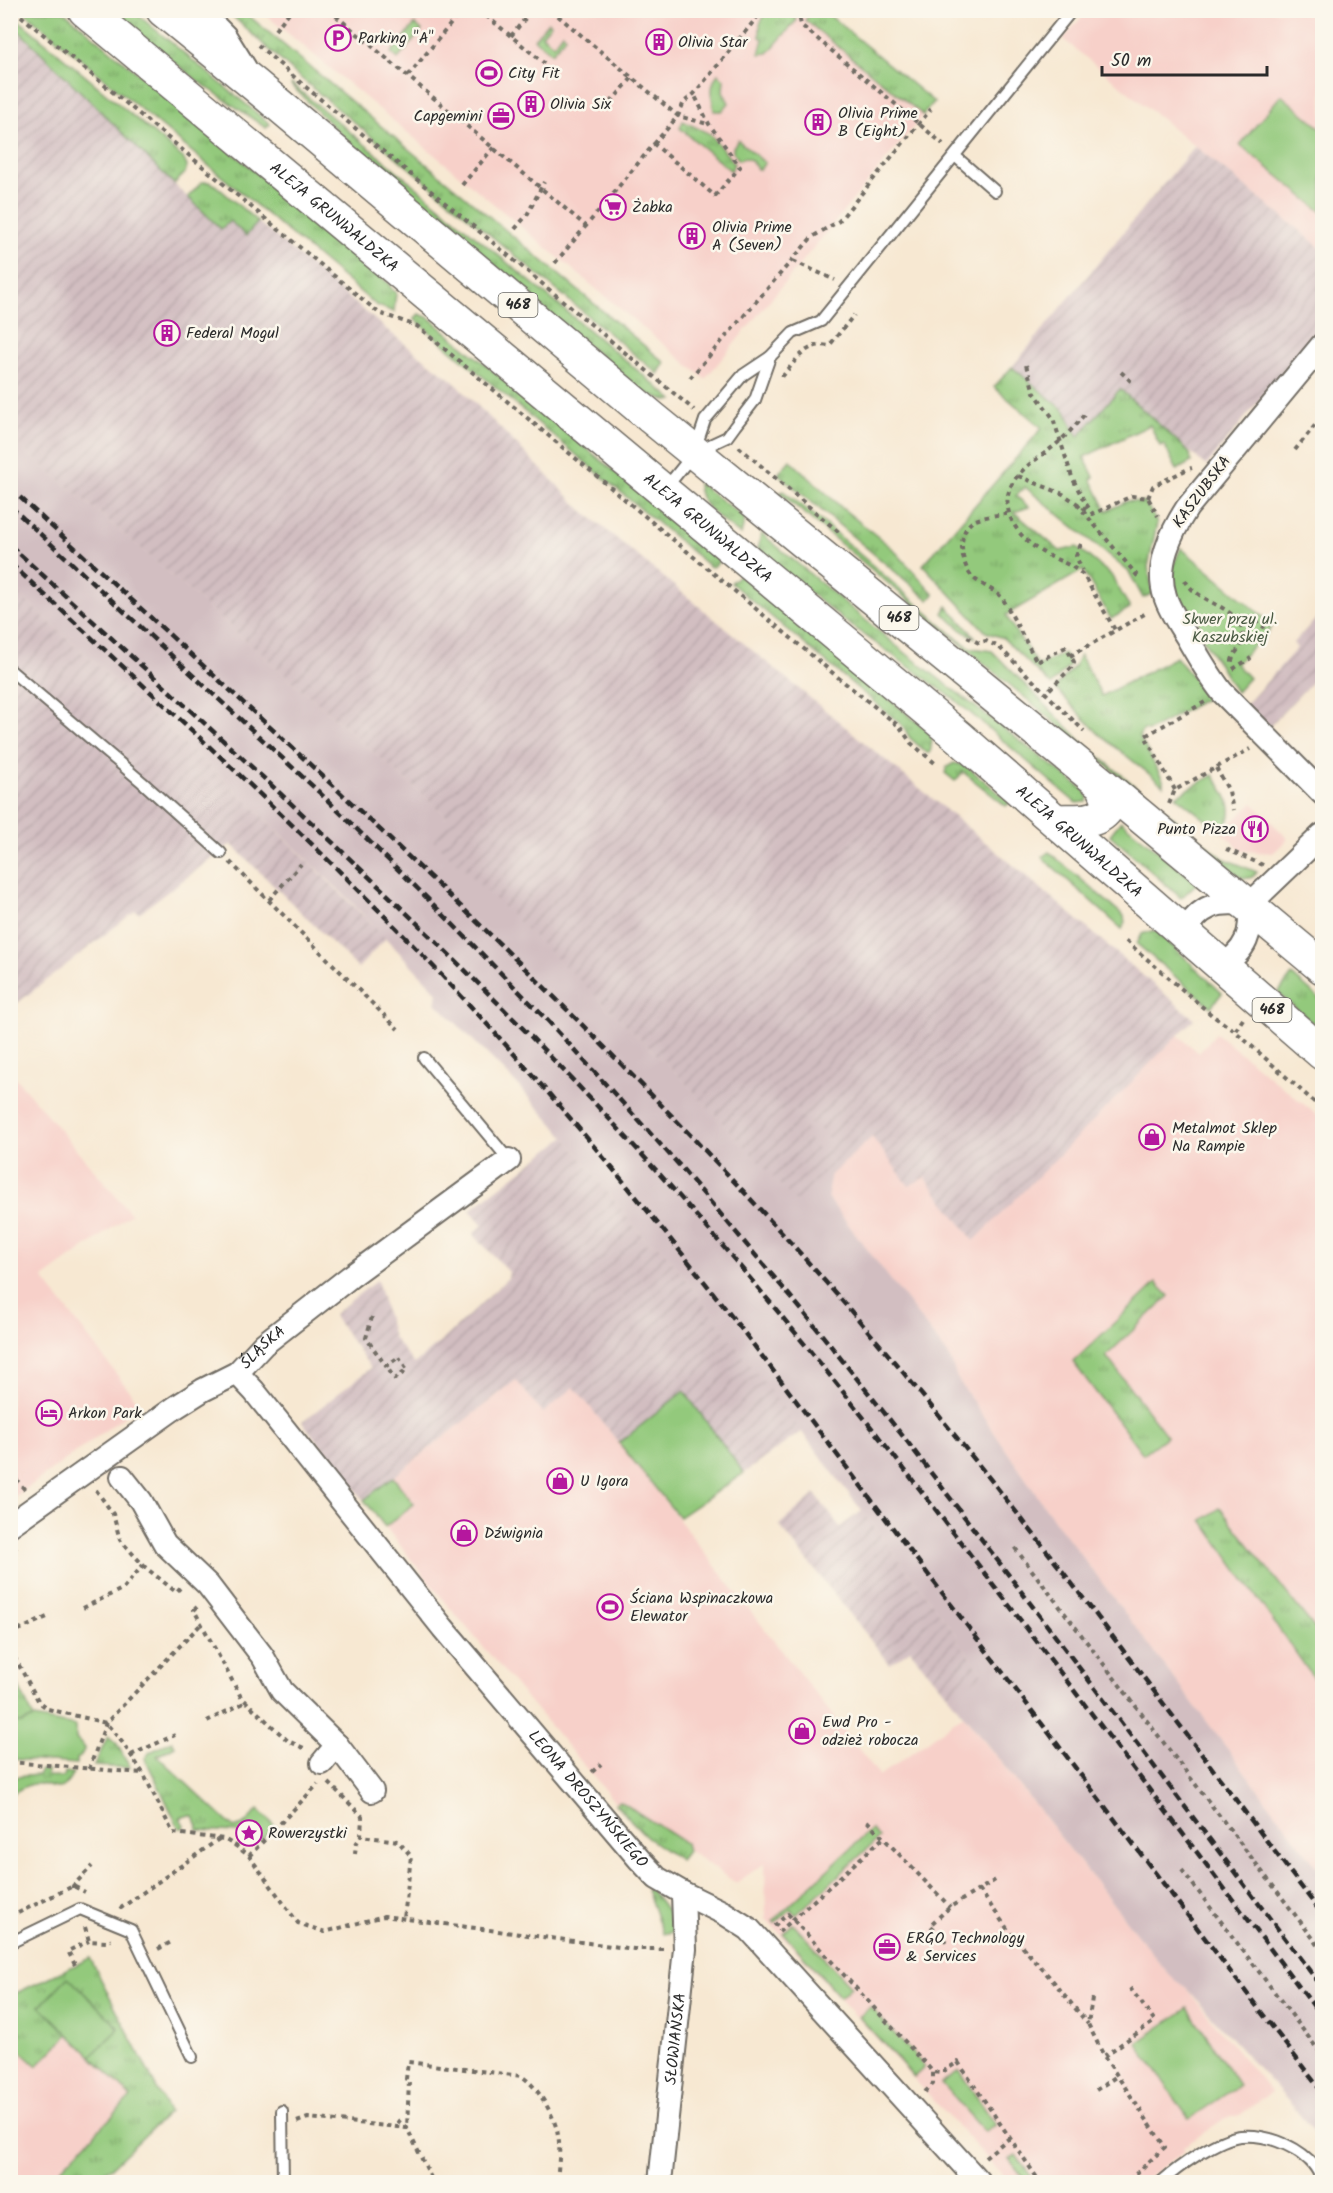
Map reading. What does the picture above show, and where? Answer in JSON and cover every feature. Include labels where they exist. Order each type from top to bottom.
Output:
[{"type":"main road","name":"ALEJA GRUNWALDZKA","points":[[86,10],[664,490],[1057,821],[1323,1053]]},
{"type":"main road","name":"468","points":[[163,10],[694,453],[1103,784],[1323,967]]},
{"type":"main road","points":[[1057,821],[1093,820],[1101,816],[1110,803],[1103,784]]},
{"type":"street","points":[[199,10],[225,36],[255,85]]},
{"type":"street","name":"KASZUBSKA","points":[[1323,345],[1187,508],[1175,527],[1166,550],[1162,580],[1168,603],[1221,692],[1323,793]]},
{"type":"street","points":[[1184,933],[1192,918],[1210,906],[1223,903],[1249,905],[1323,835]]},
{"type":"street","points":[[1221,966],[1232,960],[1247,941],[1250,930],[1249,905]]},
{"type":"street","name":"ŚLĄSKA","points":[[12,1520],[176,1407],[237,1373],[272,1338],[350,1277],[509,1160]]},
{"type":"street","name":"LEONA DROSZYŃSKIEGO","points":[[237,1373],[254,1391],[442,1628],[639,1859],[657,1878],[724,1912],[749,1929],[979,2182]]},
{"type":"street","points":[[122,1477],[141,1501],[165,1544],[208,1585],[263,1657],[282,1691],[328,1756],[372,1791]]},
{"type":"street","name":"SŁOWIAŃSKA","points":[[660,2182],[684,1948],[683,1893]]},
{"type":"lane","points":[[664,490],[694,453],[705,420],[743,375],[770,357],[793,333],[821,321],[1072,10]]},
{"type":"lane","points":[[956,156],[995,191]]},
{"type":"lane","points":[[694,453],[727,437],[755,400],[770,357]]},
{"type":"lane","points":[[10,670],[142,782],[221,853]]},
{"type":"lane","points":[[424,1058],[509,1160]]},
{"type":"lane","points":[[10,1943],[80,1909],[131,1930],[192,2057]]},
{"type":"lane","points":[[282,2111],[283,2182]]},
{"type":"lane","points":[[1161,2182],[1210,2147],[1240,2136],[1269,2139],[1292,2146],[1311,2161],[1323,2179]]},
{"type":"path","points":[[14,10],[379,313],[417,326],[900,727],[911,743],[936,764]]},
{"type":"path","points":[[275,30],[291,10]]},
{"type":"path","points":[[329,10],[542,184],[586,226]]},
{"type":"path","points":[[408,76],[462,10]]},
{"type":"path","points":[[479,10],[544,63]]},
{"type":"path","points":[[511,36],[532,10]]},
{"type":"path","points":[[551,10],[678,116],[709,124]]},
{"type":"path","points":[[555,263],[678,116],[684,102],[694,94],[763,10]]},
{"type":"path","points":[[798,10],[801,25],[937,139]]},
{"type":"path","points":[[252,40],[705,420]]},
{"type":"path","points":[[611,102],[632,78]]},
{"type":"path","points":[[654,144],[716,196],[740,167],[709,124],[694,94]]},
{"type":"path","points":[[690,378],[812,237],[839,220],[931,109]]},
{"type":"path","points":[[462,185],[494,147]]},
{"type":"path","points":[[515,229],[527,215],[542,184]]},
{"type":"path","points":[[793,261],[849,286]]},
{"type":"path","points":[[780,379],[804,351],[816,344],[829,346],[854,315]]},
{"type":"path","points":[[1026,365],[1034,392],[1053,418],[1072,477],[1093,514]]},
{"type":"path","points":[[1121,372],[1134,384]]},
{"type":"path","points":[[1084,415],[1061,440],[1020,474],[1009,489],[1007,514],[1020,534],[1031,545],[1062,563],[1072,566],[1084,576]]},
{"type":"path","points":[[1295,450],[1323,417]]},
{"type":"path","points":[[727,437],[846,537]]},
{"type":"path","points":[[1148,498],[1153,486],[1188,469],[1198,468]]},
{"type":"path","points":[[1020,474],[1063,494],[1093,514]]},
{"type":"path","points":[[1077,504],[1143,582]]},
{"type":"path","points":[[1093,514],[1108,507]]},
{"type":"path","points":[[1007,514],[973,520],[968,525],[963,538],[963,558],[966,567],[975,579],[998,593],[1003,599],[1037,662],[1066,647],[1074,662],[1072,667],[1046,693]]},
{"type":"path","points":[[1081,543],[1076,556],[1084,576],[1115,630]]},
{"type":"path","points":[[1182,573],[1195,592],[1239,621],[1244,638],[1242,646],[1231,660],[1233,669],[1240,677]]},
{"type":"path","points":[[1070,656],[1150,611]]},
{"type":"path","points":[[1239,621],[1251,617],[1265,628]]},
{"type":"path","points":[[959,633],[979,643],[986,640],[999,647],[1086,734]]},
{"type":"path","points":[[1233,669],[1251,658]]},
{"type":"path","points":[[1175,790],[1145,736],[1207,702]]},
{"type":"path","points":[[1169,804],[1175,790],[1248,750]]},
{"type":"path","points":[[1216,768],[1229,791],[1233,810]]},
{"type":"path","points":[[1161,797],[1178,811]]},
{"type":"path","points":[[1223,847],[1265,866]]},
{"type":"path","points":[[221,853],[398,1029]]},
{"type":"path","points":[[269,900],[301,864]]},
{"type":"path","points":[[1126,941],[1323,1109]]},
{"type":"path","points":[[1235,1032],[1248,1012]]},
{"type":"path","points":[[372,1317],[366,1338],[394,1378],[407,1370],[399,1358],[386,1366]]},
{"type":"path","points":[[10,1472],[29,1495]]},
{"type":"path","points":[[1015,1548],[1323,1950]]},
{"type":"path","points":[[83,1608],[124,1588],[143,1565]]},
{"type":"path","points":[[10,1634],[47,1617]]},
{"type":"path","points":[[89,1769],[106,1723],[201,1624],[241,1697],[288,1741],[305,1750],[314,1746],[328,1756]]},
{"type":"path","points":[[10,1649],[39,1702],[48,1709],[106,1723],[143,1773],[173,1833],[224,1839],[236,1846],[249,1856],[298,1923],[326,1932],[384,1917],[633,1949],[663,1949]]},
{"type":"path","points":[[207,1721],[246,1702]]},
{"type":"path","points":[[131,1755],[175,1735]]},
{"type":"path","points":[[10,1762],[143,1773]]},
{"type":"path","points":[[249,1856],[324,1778],[362,1816],[361,1836],[356,1844],[355,1854]]},
{"type":"path","points":[[867,1821],[950,1907]]},
{"type":"path","points":[[361,1836],[398,1841],[411,1856],[404,1919]]},
{"type":"path","points":[[112,1904],[122,1908],[219,1838]]},
{"type":"path","points":[[780,1931],[883,1838]]},
{"type":"path","points":[[10,1917],[73,1886],[92,1866]]},
{"type":"path","points":[[1182,1870],[1323,2055]]},
{"type":"path","points":[[947,1942],[930,1925],[950,1907],[997,1879]]},
{"type":"path","points":[[73,1886],[92,1895]]},
{"type":"path","points":[[979,1890],[1011,1935],[1088,2024],[1104,2056],[1165,2147],[1127,2182]]},
{"type":"path","points":[[770,1929],[788,1914],[933,2072],[941,2073],[957,2062],[1011,2136],[1040,2182]]},
{"type":"path","points":[[75,1965],[68,1951],[89,1941]]},
{"type":"path","points":[[154,1950],[173,1941]]},
{"type":"path","points":[[1104,2056],[1155,2021],[1130,1988]]},
{"type":"path","points":[[1088,2024],[1092,1998]]},
{"type":"path","points":[[407,2128],[408,2062]]},
{"type":"path","points":[[401,2066],[408,2062],[510,2073],[531,2081],[558,2133],[557,2182]]},
{"type":"path","points":[[922,2094],[933,2084],[933,2072]]},
{"type":"path","points":[[1096,2090],[1117,2076]]},
{"type":"path","points":[[293,2125],[308,2118],[407,2128]]},
{"type":"path","points":[[397,2120],[407,2128],[433,2182]]},
{"type":"path","points":[[982,2160],[1011,2136]]},
{"type":"shaded area","points":[[261,11],[824,11],[934,102],[705,379]]},
{"type":"shaded area","points":[[1087,11],[1322,11],[1322,249],[1063,39]]},
{"type":"shaded area","points":[[10,23],[220,229],[230,221],[246,235],[258,222],[392,334],[453,381],[582,510],[1025,875],[1194,1019],[974,1241],[925,1177],[909,1186],[872,1137],[798,1205],[675,1072],[428,836],[447,816],[102,515],[11,439]]},
{"type":"shaded area","points":[[1195,146],[1322,249],[1322,323],[1206,466],[1120,389],[1078,437],[1065,410],[1012,367]]},
{"type":"shaded area","points":[[11,439],[102,515],[447,816],[429,836],[675,1072],[798,1204],[831,1173],[828,1198],[949,1356],[957,1378],[1047,1510],[1322,1874],[1322,2146],[1300,2114],[1183,1985],[1171,1977],[951,1699],[983,1673],[660,1246],[647,1242],[565,1137],[510,1077],[436,1003],[438,993],[351,902],[246,800],[11,587]]},
{"type":"shaded area","points":[[11,587],[246,800],[386,938],[358,968],[231,844],[139,913],[135,911],[11,1008]]},
{"type":"shaded area","points":[[1322,613],[1322,671],[1268,728],[1244,707],[1297,648],[1293,643]]},
{"type":"shaded area","points":[[1253,803],[1288,839],[1273,853],[1243,851],[1221,832]]},
{"type":"shaded area","points":[[1216,1033],[1322,1119],[1322,1874],[1047,1510],[957,1378],[949,1356],[828,1198],[831,1173],[872,1137],[925,1176],[974,1240],[1178,1035],[1199,1053]]},
{"type":"shaded area","points":[[10,1071],[131,1214],[43,1278],[140,1405],[11,1500]]},
{"type":"shaded area","points":[[805,1122],[818,1126],[829,1140],[818,1149],[807,1136]]},
{"type":"shaded area","points":[[565,1137],[647,1242],[660,1246],[802,1431],[744,1473],[684,1391],[619,1443],[574,1387],[543,1413],[516,1380],[364,1500],[302,1422],[371,1368],[333,1315],[377,1280],[393,1337],[414,1364],[508,1278],[509,1272],[473,1234],[483,1225],[470,1210]]},
{"type":"shaded area","points":[[516,1380],[574,1386],[880,1776],[963,1715],[1171,1977],[1183,1985],[1271,2092],[1240,2115],[1225,2118],[1183,2147],[1185,2151],[1144,2182],[1009,2182],[766,1919],[765,1863],[736,1883],[619,1807],[445,1602],[364,1500]]},
{"type":"shaded area","points":[[815,1494],[840,1527],[862,1511],[984,1674],[951,1699],[910,1650],[890,1664],[779,1525]]},
{"type":"shaded area","points":[[90,1958],[169,2112],[96,2182],[11,2182],[11,1996]]},
{"type":"green space","points":[[23,11],[63,11],[66,13],[388,283],[396,292],[394,312],[376,305]]},
{"type":"green space","points":[[110,11],[133,11],[270,124],[266,128],[198,81]]},
{"type":"green space","points":[[227,11],[243,11],[665,363],[658,374],[297,75]]},
{"type":"green space","points":[[766,11],[794,11],[796,21],[768,53],[759,54],[763,39],[760,37],[760,24]]},
{"type":"green space","points":[[813,11],[824,11],[934,102],[923,115],[805,20]]},
{"type":"green space","points":[[14,16],[183,158],[187,166],[185,173],[174,184],[11,23]]},
{"type":"green space","points":[[548,22],[551,24],[542,35],[554,45],[563,33],[566,36],[552,53],[534,39]]},
{"type":"green space","points":[[415,24],[422,30],[398,59],[391,53]]},
{"type":"green space","points":[[718,74],[724,79],[723,91],[729,103],[722,111],[714,111],[712,87]]},
{"type":"green space","points":[[292,84],[673,400],[669,401],[645,393],[380,173]]},
{"type":"green space","points":[[1281,95],[1322,129],[1322,212],[1240,145]]},
{"type":"green space","points":[[683,121],[710,134],[734,163],[731,171],[680,128]]},
{"type":"green space","points":[[738,140],[765,163],[760,169],[757,169],[751,160],[744,158],[739,160],[733,152],[733,147]]},
{"type":"green space","points":[[202,182],[214,184],[258,222],[246,236],[230,221],[221,229],[188,197]]},
{"type":"green space","points":[[419,314],[429,318],[718,557],[718,563],[713,567],[709,566],[414,319]]},
{"type":"green space","points":[[1012,367],[1065,411],[1078,437],[1120,389],[1187,450],[1191,462],[1177,470],[1164,444],[1160,446],[1150,425],[1084,457],[1094,477],[1091,479],[1107,511],[1127,501],[1145,502],[1157,523],[1148,567],[1153,593],[1143,598],[1129,572],[1025,487],[1016,496],[1029,507],[1014,512],[1060,551],[1077,547],[1111,575],[1130,608],[1111,619],[1083,570],[1006,615],[1038,666],[1064,653],[1070,665],[1051,685],[1003,638],[986,632],[923,565],[1042,428],[994,387]]},
{"type":"green space","points":[[790,460],[842,508],[893,549],[934,594],[929,600],[778,474]]},
{"type":"green space","points":[[698,483],[745,518],[741,535],[707,506],[702,499]]},
{"type":"green space","points":[[783,491],[818,518],[960,641],[971,648],[992,651],[1085,745],[1223,858],[1257,872],[1250,878],[1240,877],[780,493]]},
{"type":"green space","points":[[761,533],[899,648],[1085,791],[1088,797],[1087,802],[1076,803],[954,699],[846,622],[758,550]]},
{"type":"green space","name":"Skwer przy ul. Kaszubskiej","points":[[1181,548],[1273,625],[1261,641],[1259,640],[1236,664],[1249,678],[1236,692],[1200,634],[1201,627],[1191,609],[1174,604],[1167,579]]},
{"type":"green space","points":[[739,575],[930,733],[932,741],[930,753],[910,738],[903,726],[731,583]]},
{"type":"green space","points":[[947,606],[976,638],[964,632],[943,613]]},
{"type":"green space","points":[[1080,655],[1102,696],[1176,657],[1209,697],[1149,731],[1143,730],[1139,736],[1163,780],[1163,785],[1098,733],[1055,688],[1074,667]]},
{"type":"green space","points":[[954,763],[966,766],[1010,802],[1006,806],[963,772],[955,781],[945,773],[947,767]]},
{"type":"green space","points":[[1213,775],[1226,796],[1230,810],[1230,818],[1221,832],[1176,796]]},
{"type":"green space","points":[[1121,821],[1197,883],[1181,898],[1110,835]]},
{"type":"green space","points":[[1049,852],[1124,916],[1125,923],[1122,929],[1042,857]]},
{"type":"green space","points":[[1157,931],[1222,993],[1211,1007],[1137,944],[1142,934]]},
{"type":"green space","points":[[1292,975],[1322,1001],[1322,1018],[1317,1023],[1311,1022],[1278,993]]},
{"type":"green space","points":[[1156,1283],[1169,1296],[1106,1356],[1167,1436],[1143,1454],[1073,1362]]},
{"type":"green space","points":[[684,1391],[744,1473],[679,1517],[619,1443]]},
{"type":"green space","points":[[393,1477],[414,1504],[385,1527],[364,1500]]},
{"type":"green space","points":[[1220,1508],[1322,1638],[1322,1690],[1202,1520]]},
{"type":"green space","points":[[10,1669],[34,1718],[22,1723],[11,1722]]},
{"type":"green space","points":[[34,1718],[76,1726],[76,1739],[85,1748],[77,1759],[77,1764],[11,1759],[11,1722],[22,1723]]},
{"type":"green space","points":[[108,1736],[117,1744],[130,1768],[94,1766]]},
{"type":"green space","points":[[172,1741],[175,1746],[157,1756],[234,1828],[243,1825],[258,1810],[275,1826],[263,1839],[250,1843],[238,1832],[197,1830],[198,1826],[193,1816],[189,1815],[180,1818],[184,1825],[183,1828],[179,1828],[145,1758],[150,1752]]},
{"type":"green space","points":[[10,1766],[15,1777],[38,1775],[41,1770],[47,1770],[47,1776],[64,1777],[65,1772],[73,1773],[64,1786],[59,1788],[33,1784],[11,1794]]},
{"type":"green space","points":[[620,1801],[685,1843],[687,1851],[680,1860],[649,1839],[615,1804]]},
{"type":"green space","points":[[871,1829],[879,1838],[796,1915],[791,1909],[775,1923],[773,1921]]},
{"type":"green space","points":[[650,1889],[669,1914],[672,1932],[663,1934],[647,1890]]},
{"type":"green space","points":[[793,1924],[851,1987],[840,1997],[783,1933]]},
{"type":"green space","points":[[90,1958],[169,2112],[96,2182],[48,2182],[131,2097],[91,2056],[119,2028],[40,2006],[69,2034],[37,2066],[11,2042],[10,1996]]},
{"type":"green space","points":[[68,1977],[119,2028],[91,2056],[40,2006]]},
{"type":"green space","points":[[870,2007],[925,2067],[914,2077],[859,2017]]},
{"type":"green space","points":[[1188,2008],[1239,2085],[1189,2119],[1137,2043]]},
{"type":"green space","points":[[959,2071],[996,2125],[985,2132],[941,2083]]},
{"type":"green space","points":[[1016,2155],[1035,2182],[1027,2182],[1009,2159]]},
{"type":"railway","points":[[10,488],[309,763],[506,950],[697,1142],[789,1241],[860,1321],[996,1487],[1322,1914]]},
{"type":"railway","points":[[10,506],[319,792],[418,889],[549,1022],[680,1166],[806,1315],[906,1440],[1322,1987]]},
{"type":"railway","points":[[10,545],[254,769],[415,921],[571,1078],[646,1159],[746,1273],[889,1450],[1322,2017]]},
{"type":"railway","points":[[10,563],[210,747],[356,888],[450,984],[581,1131],[746,1335],[1322,2092]]},
{"type":"place","name":"Parking \"A\"","points":[[338,38]]},
{"type":"place","name":"Olivia Star","points":[[659,42]]},
{"type":"place","name":"City Fit","points":[[489,73]]},
{"type":"place","name":"Olivia Six","points":[[531,104]]},
{"type":"place","name":"Capgemini","points":[[501,116]]},
{"type":"place","name":"Olivia Prime B (Eight)","points":[[818,122]]},
{"type":"place","name":"Żabka","points":[[613,207]]},
{"type":"place","name":"Olivia Prime A (Seven)","points":[[692,236]]},
{"type":"place","name":"Federal Mogul","points":[[167,333]]},
{"type":"place","name":"Punto Pizza","points":[[1255,829]]},
{"type":"place","name":"Metalmot Sklep Na Rampie","points":[[1152,1137]]},
{"type":"place","name":"Arkon Park","points":[[49,1413]]},
{"type":"place","name":"U Igora","points":[[560,1481]]},
{"type":"place","name":"Dźwignia","points":[[464,1533]]},
{"type":"place","name":"Ściana Wspinaczkowa Elewator","points":[[610,1607]]},
{"type":"place","name":"Ewd Pro - odzież robocza","points":[[802,1731]]},
{"type":"place","name":"Rowerzystki","points":[[249,1833]]},
{"type":"place","name":"ERGO Technology & Services","points":[[887,1947]]}]
